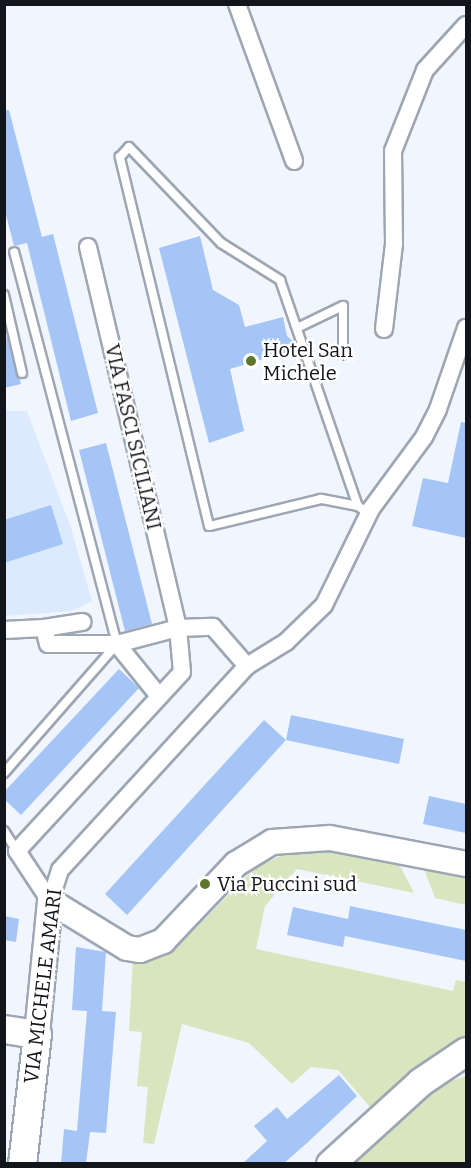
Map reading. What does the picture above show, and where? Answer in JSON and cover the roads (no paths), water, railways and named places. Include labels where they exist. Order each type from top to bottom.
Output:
[{"type":"main road","points":[[50,901],[127,948],[140,950],[163,940],[236,864],[272,842],[330,838],[466,864]]},
{"type":"main road","name":"VIA MICHELE AMARI","points":[[22,1164],[50,901]]},
{"type":"main road","points":[[4,1029],[37,1034]]},
{"type":"main road","points":[[330,1164],[420,1082],[466,1051]]},
{"type":"main road","points":[[420,1082],[466,1064]]},
{"type":"street","points":[[237,4],[294,161]]},
{"type":"street","points":[[384,329],[394,244],[393,151],[425,70],[466,25]]},
{"type":"street","name":"VIA FASCI SICILIANI","points":[[17,851],[182,672],[178,628],[88,247]]},
{"type":"street","points":[[44,628],[48,644],[117,644],[178,628],[213,627],[248,666],[286,642],[324,605],[363,510],[424,437],[466,328]]},
{"type":"street","points":[[4,630],[44,628],[83,622]]},
{"type":"street","points":[[117,644],[159,696]]},
{"type":"street","name":"VIA MICHELE AMARI","points":[[50,901],[60,870],[248,666]]},
{"type":"street","points":[[17,851],[50,901]]},
{"type":"lane","points":[[129,147],[221,243],[280,280],[363,510],[321,499],[209,526],[120,157],[129,147]]},
{"type":"lane","points":[[4,773],[117,644],[14,252]]},
{"type":"lane","points":[[4,295],[22,373]]},
{"type":"lane","points":[[297,328],[343,306],[343,355]]},
{"type":"lane","points":[[4,831],[17,851]]},
{"type":"place","name":"Hotel San Michele","points":[[251,361]]},
{"type":"place","name":"Via Puccini sud","points":[[205,884]]}]
